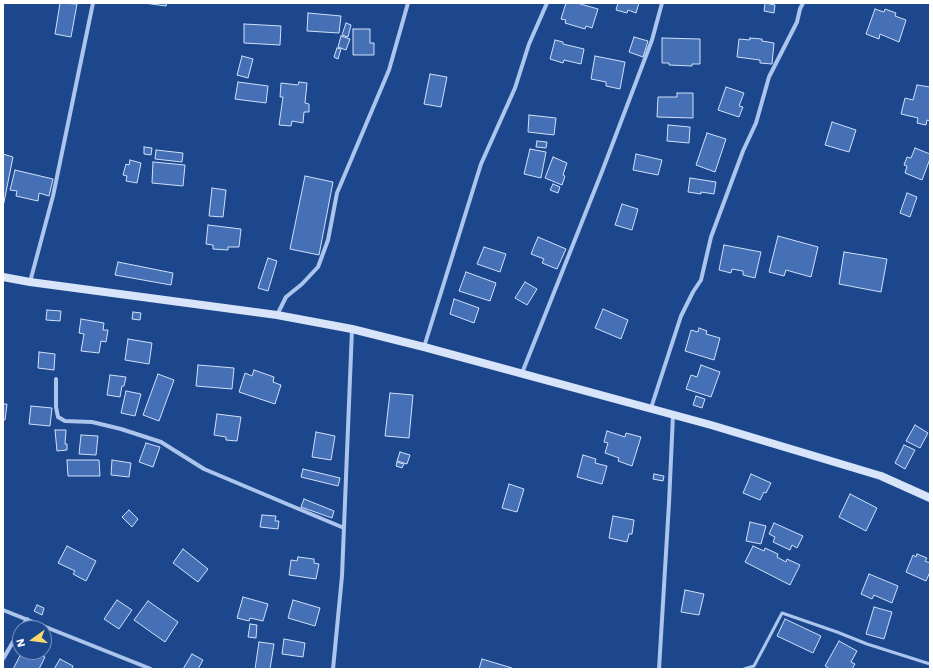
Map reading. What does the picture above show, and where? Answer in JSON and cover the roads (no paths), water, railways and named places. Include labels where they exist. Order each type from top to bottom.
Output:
[{"type":"street","points":[[30,282],[53,196],[93,3]]},
{"type":"street","points":[[277,315],[286,297],[302,284],[318,267],[328,240],[337,193],[389,70],[408,3]]},
{"type":"street","points":[[424,347],[481,164],[515,88],[529,44],[547,3]]},
{"type":"street","points":[[522,373],[603,169],[652,40],[662,3]]},
{"type":"street","points":[[651,408],[681,316],[701,280],[711,237],[743,151],[756,123],[769,77],[797,22],[803,3]]},
{"type":"street","points":[[3,277],[30,282],[277,315],[352,329],[522,373],[711,425],[881,476],[930,498]]},
{"type":"street","points":[[334,669],[342,576],[347,483],[352,329]]},
{"type":"street","points":[[56,379],[56,407],[58,417],[65,421],[92,422],[121,429],[161,442],[204,469],[344,528]]},
{"type":"street","points":[[659,669],[673,415]]},
{"type":"street","points":[[3,610],[151,669]]},
{"type":"street","points":[[3,659],[12,644]]},
{"type":"lane","points":[[744,669],[754,666],[782,613],[913,660],[930,664]]}]
